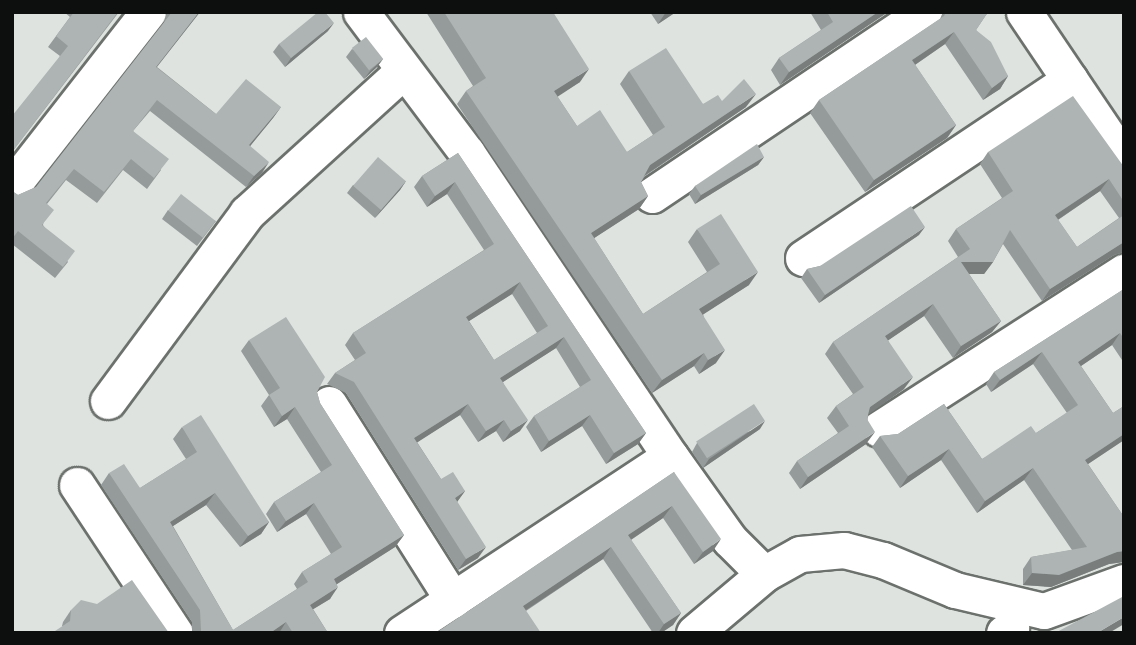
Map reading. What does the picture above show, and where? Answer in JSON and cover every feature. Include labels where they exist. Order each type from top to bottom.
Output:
[{"type":"street","points":[[12,186],[148,12]]},
{"type":"street","points":[[361,12],[467,153],[670,456],[730,540],[764,574]]},
{"type":"street","points":[[652,195],[924,12]]},
{"type":"street","points":[[1024,12],[1124,160]]},
{"type":"street","points":[[108,401],[247,213],[403,71]]},
{"type":"street","points":[[803,258],[1070,80]]},
{"type":"street","points":[[880,429],[1124,272]]},
{"type":"street","points":[[329,404],[453,600]]},
{"type":"street","points":[[402,633],[670,456]]},
{"type":"street","points":[[77,485],[175,633]]},
{"type":"street","points":[[694,633],[764,574],[800,554],[844,550],[1009,625],[1124,582]]},
{"type":"building","points":[[74,12],[118,12],[12,152],[12,116],[68,46],[56,36]]},
{"type":"building","points":[[172,12],[199,12],[156,67],[216,114],[246,79],[281,107],[249,145],[269,162],[254,176],[157,100],[133,131],[169,159],[154,178],[131,159],[104,192],[74,169],[46,203],[54,210],[42,225],[75,251],[63,267],[18,231],[12,239],[12,191],[18,195],[36,187]]},
{"type":"building","points":[[318,12],[325,12],[334,23],[291,58],[279,44]]},
{"type":"building","points":[[444,12],[553,12],[589,69],[554,91],[577,126],[600,110],[627,152],[665,127],[629,71],[666,48],[703,104],[718,95],[722,101],[744,79],[756,94],[650,165],[641,182],[648,196],[591,233],[643,314],[720,264],[697,229],[721,214],[758,272],[699,309],[725,350],[708,360],[704,353],[662,380],[466,91],[486,78]]},
{"type":"building","points":[[827,12],[878,12],[789,72],[779,58],[833,22]]},
{"type":"building","points":[[946,12],[988,12],[976,30],[991,42],[1008,76],[992,88],[954,32],[912,60],[956,125],[874,180],[819,100],[944,16]]},
{"type":"building","points":[[366,37],[383,59],[369,70],[352,48]]},
{"type":"building","points":[[1073,96],[1124,167],[1124,202],[1109,179],[1055,215],[1077,247],[1124,215],[1124,242],[1050,289],[1010,230],[993,262],[961,262],[1001,321],[961,346],[933,304],[885,336],[913,377],[870,407],[867,419],[875,432],[808,477],[797,461],[849,426],[836,406],[864,387],[833,342],[970,249],[956,229],[1013,191],[988,152]]},
{"type":"building","points":[[757,144],[764,157],[701,195],[695,186]]},
{"type":"building","points":[[458,153],[646,433],[614,453],[590,415],[549,441],[534,416],[591,380],[564,337],[500,378],[528,420],[511,431],[504,420],[486,431],[468,404],[414,438],[441,479],[453,472],[465,491],[455,498],[486,547],[466,559],[354,382],[335,373],[366,353],[353,333],[494,244],[455,182],[435,196],[422,176]],"holes":[[[520,282],[548,326],[494,360],[466,317]]]},
{"type":"building","points":[[378,157],[406,181],[381,210],[353,186]]},
{"type":"building","points":[[181,194],[216,221],[203,238],[168,211]]},
{"type":"building","points":[[911,206],[925,227],[825,295],[807,269],[820,266]]},
{"type":"building","points":[[1124,289],[1124,339],[1120,333],[1078,362],[1113,413],[1124,406],[1124,434],[1085,460],[1124,517],[1124,551],[1059,575],[1032,573],[1031,557],[1087,547],[1033,468],[985,501],[949,449],[908,476],[880,436],[898,434],[944,404],[982,459],[1031,426],[1036,433],[1078,405],[1042,352],[1000,380],[994,372]]},
{"type":"building","points":[[286,317],[325,377],[317,392],[320,403],[404,535],[334,579],[338,587],[310,605],[328,633],[293,633],[286,622],[270,633],[198,633],[201,631],[200,610],[109,473],[124,464],[140,488],[197,452],[182,427],[201,415],[269,522],[248,536],[215,493],[170,522],[233,630],[308,582],[302,572],[342,547],[314,503],[286,521],[274,502],[332,465],[295,407],[282,416],[269,395],[280,388],[249,340]]},
{"type":"building","points":[[754,404],[765,421],[707,458],[696,442]]},
{"type":"building","points":[[674,472],[721,539],[703,552],[672,506],[628,535],[681,613],[664,624],[611,547],[523,606],[541,633],[436,633]]},
{"type":"building","points":[[132,580],[169,633],[52,633],[70,621],[71,610],[81,600],[97,604]]},
{"type":"building","points":[[1124,596],[1124,617],[1097,633],[1055,633]]}]
